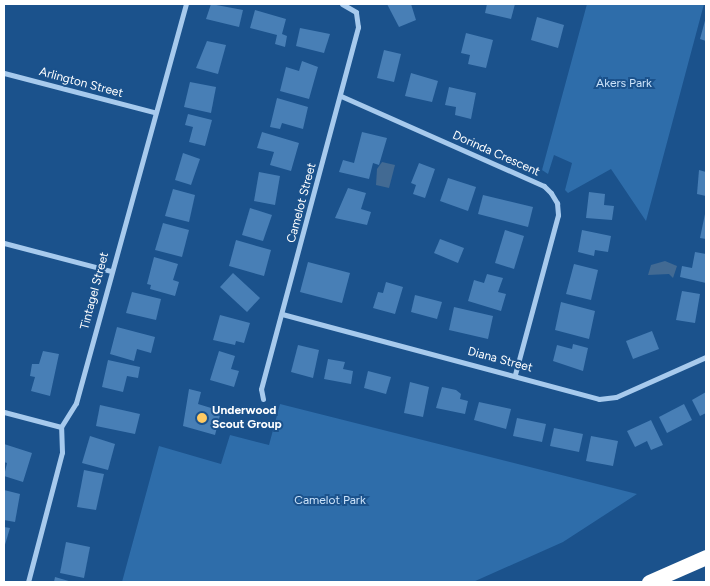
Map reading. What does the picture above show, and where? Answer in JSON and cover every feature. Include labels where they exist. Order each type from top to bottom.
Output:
[{"type":"highway","points":[[650,582],[706,557]]},
{"type":"street","name":"Tintagel Street","points":[[61,427],[76,403],[154,112],[186,4]]},
{"type":"street","name":"Camelot Street","points":[[263,399],[261,389],[358,27],[356,12],[342,4]]},
{"type":"street","name":"Arlington Street","points":[[4,73],[154,112]]},
{"type":"street","name":"Dorinda Crescent","points":[[341,96],[544,186],[551,192],[557,203],[558,215],[515,374]]},
{"type":"street","points":[[4,243],[111,271]]},
{"type":"street","name":"Diana Street","points":[[282,314],[515,374],[599,398],[616,397],[706,357]]},
{"type":"street","points":[[4,412],[61,427],[62,452],[28,582]]},
{"type":"green space","name":"Akers Park","points":[[587,4],[704,4],[646,221],[611,169],[568,193],[565,190],[572,163],[554,155],[548,174],[542,170]]},
{"type":"green space","name":"Camelot Park","points":[[280,404],[637,494],[563,542],[473,582],[122,582],[159,446],[221,464],[230,435],[269,445]]},
{"type":"shaded area","points":[[382,162],[395,165],[389,188],[376,185],[377,169]]},
{"type":"shaded area","points":[[665,261],[677,266],[673,278],[669,274],[648,275],[651,265]]},
{"type":"building","points":[[211,4],[243,10],[239,27],[206,19]]},
{"type":"building","points":[[387,4],[411,4],[416,20],[399,27]]},
{"type":"building","points":[[487,4],[515,4],[511,19],[485,13]]},
{"type":"building","points":[[255,10],[286,19],[282,34],[287,36],[285,47],[275,44],[277,35],[250,28]]},
{"type":"building","points":[[537,17],[564,25],[558,48],[531,40]]},
{"type":"building","points":[[706,17],[706,41],[700,39]]},
{"type":"building","points":[[300,28],[330,34],[324,53],[296,46]]},
{"type":"building","points":[[466,33],[493,40],[486,68],[468,64],[470,55],[461,53]]},
{"type":"building","points":[[207,41],[226,45],[218,74],[196,68]]},
{"type":"building","points":[[384,50],[401,54],[394,82],[377,78]]},
{"type":"building","points":[[302,61],[318,67],[309,99],[280,91],[286,67],[299,71]]},
{"type":"building","points":[[411,73],[438,81],[432,102],[405,96]]},
{"type":"building","points":[[190,82],[216,87],[211,113],[184,107]]},
{"type":"building","points":[[449,87],[476,93],[471,119],[455,115],[456,107],[445,105]]},
{"type":"building","points":[[277,98],[308,107],[303,129],[282,123],[280,129],[270,127]]},
{"type":"building","points":[[188,114],[212,120],[205,146],[189,142],[193,127],[185,125]]},
{"type":"building","points":[[262,132],[299,143],[291,171],[270,165],[274,152],[257,148]]},
{"type":"building","points":[[362,132],[387,138],[379,165],[373,163],[369,179],[339,172],[343,160],[354,163]]},
{"type":"building","points":[[183,153],[200,159],[191,185],[175,180]]},
{"type":"building","points":[[419,163],[435,169],[425,198],[413,194],[416,185],[411,183]]},
{"type":"building","points":[[699,170],[706,172],[706,196],[697,194]]},
{"type":"building","points":[[259,172],[280,176],[275,205],[254,201]]},
{"type":"building","points":[[448,178],[476,187],[468,211],[440,201]]},
{"type":"building","points":[[348,188],[366,193],[361,209],[371,212],[367,225],[335,218]]},
{"type":"building","points":[[173,189],[195,195],[189,222],[165,216]]},
{"type":"building","points":[[589,192],[605,194],[604,205],[614,206],[612,220],[586,218]]},
{"type":"building","points":[[483,195],[533,207],[528,227],[478,214]]},
{"type":"building","points":[[250,208],[272,215],[263,241],[242,235]]},
{"type":"building","points":[[706,214],[706,239],[700,238]]},
{"type":"building","points":[[163,223],[189,230],[182,257],[155,250]]},
{"type":"building","points":[[505,230],[524,236],[514,269],[495,263]]},
{"type":"building","points":[[582,230],[611,236],[608,252],[595,250],[594,256],[578,252]]},
{"type":"building","points":[[440,239],[464,248],[458,263],[434,253]]},
{"type":"building","points":[[236,240],[271,250],[264,276],[229,266]]},
{"type":"building","points":[[695,252],[706,254],[706,283],[680,277],[682,266],[692,268]]},
{"type":"building","points":[[154,257],[178,264],[173,280],[179,282],[175,296],[150,289],[151,285],[147,284]]},
{"type":"building","points":[[308,262],[350,273],[342,303],[300,292]]},
{"type":"building","points":[[574,264],[598,270],[591,300],[566,294]]},
{"type":"building","points":[[233,273],[260,298],[247,312],[220,287]]},
{"type":"building","points":[[487,274],[503,278],[498,292],[506,294],[501,311],[468,301],[474,280],[484,283]]},
{"type":"building","points":[[386,282],[403,287],[395,314],[373,308],[378,292],[383,293]]},
{"type":"building","points":[[682,291],[700,294],[695,323],[676,320]]},
{"type":"building","points":[[132,292],[161,299],[156,320],[126,313]]},
{"type":"building","points":[[415,295],[442,302],[437,319],[411,312]]},
{"type":"building","points":[[561,302],[595,311],[589,339],[555,330]]},
{"type":"building","points":[[454,307],[493,316],[488,339],[449,330]]},
{"type":"building","points":[[220,315],[250,323],[244,343],[236,341],[235,345],[213,340]]},
{"type":"building","points":[[117,327],[155,337],[151,353],[137,349],[134,361],[110,354]]},
{"type":"building","points":[[652,331],[659,349],[633,359],[626,341]]},
{"type":"building","points":[[573,344],[588,348],[583,371],[553,361],[557,345],[572,349]]},
{"type":"building","points":[[298,345],[319,350],[313,378],[291,372]]},
{"type":"building","points":[[43,351],[59,354],[50,396],[31,391],[35,377],[30,376],[32,364],[39,364]]},
{"type":"building","points":[[219,351],[235,356],[231,369],[239,371],[234,387],[210,380]]},
{"type":"building","points":[[328,359],[345,362],[343,369],[353,371],[351,384],[324,379]]},
{"type":"building","points":[[108,360],[140,367],[138,378],[127,376],[123,392],[102,387]]},
{"type":"building","points":[[368,371],[391,377],[386,394],[364,388]]},
{"type":"building","points":[[410,382],[429,387],[423,417],[404,413]]},
{"type":"building","points":[[442,387],[456,390],[461,394],[460,399],[468,401],[465,414],[436,408]]},
{"type":"building","name":"Underwood Scout Group","points":[[189,389],[201,392],[198,404],[221,411],[215,435],[183,426]]},
{"type":"building","points":[[706,392],[706,413],[700,416],[692,400]]},
{"type":"building","points":[[479,402],[511,409],[506,429],[474,420]]},
{"type":"building","points":[[684,404],[692,420],[667,433],[659,417]]},
{"type":"building","points":[[100,405],[140,414],[135,434],[96,426]]},
{"type":"building","points":[[517,418],[546,424],[542,442],[513,436]]},
{"type":"building","points":[[651,420],[663,445],[651,450],[647,441],[635,447],[627,431]]},
{"type":"building","points":[[554,428],[583,434],[579,452],[550,446]]},
{"type":"building","points":[[90,436],[115,444],[108,470],[82,463]]},
{"type":"building","points":[[591,436],[618,441],[613,466],[586,461]]},
{"type":"building","points":[[4,444],[32,453],[23,482],[4,476],[7,463],[4,462]]},
{"type":"building","points":[[84,470],[104,474],[96,510],[77,507]]},
{"type":"building","points":[[4,490],[20,494],[15,522],[4,520]]},
{"type":"building","points":[[4,527],[10,528],[4,548]]},
{"type":"building","points":[[66,542],[90,547],[84,578],[60,573]]},
{"type":"building","points":[[55,577],[72,582],[54,582]]},
{"type":"place","name":"Underwood Scout Group","points":[[202,418]]}]
